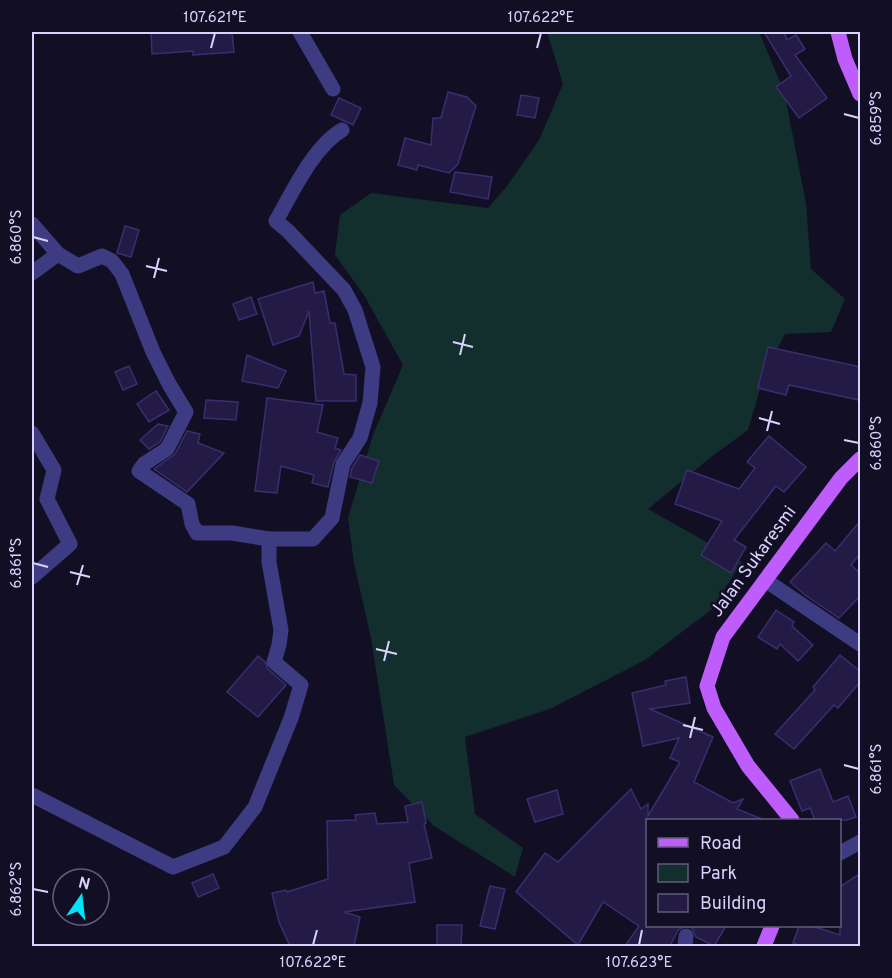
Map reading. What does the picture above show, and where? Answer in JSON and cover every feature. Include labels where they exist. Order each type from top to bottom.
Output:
[{"type":"main road","points":[[838,32],[845,59],[861,94]]},
{"type":"main road","name":"Jalan Sukaresmi","points":[[791,819],[748,766],[714,708],[707,686],[723,637],[841,478],[861,459]]},
{"type":"main road","points":[[764,946],[772,927]]},
{"type":"street","points":[[300,32],[333,89]]},
{"type":"street","points":[[32,224],[58,254],[78,266],[102,256],[112,261],[122,274],[153,352],[186,412],[167,449],[144,464],[139,471],[188,504],[192,524],[197,533],[232,533],[269,539],[313,539],[332,518],[343,464],[360,438],[370,403],[373,367],[355,310],[344,290],[276,221],[304,171],[332,136],[342,130]]},
{"type":"street","points":[[32,273],[58,254]]},
{"type":"street","points":[[32,432],[54,470],[47,499],[70,544],[32,577]]},
{"type":"street","points":[[32,795],[173,867],[224,847],[255,807],[302,685],[274,662],[281,630],[269,562],[269,539]]},
{"type":"street","points":[[765,580],[861,644]]},
{"type":"street","points":[[841,852],[861,842]]},
{"type":"green space","points":[[547,32],[759,32],[784,91],[806,203],[811,269],[845,299],[831,332],[785,334],[764,375],[748,430],[648,509],[742,562],[711,610],[645,660],[550,709],[465,737],[475,814],[523,848],[515,877],[434,826],[394,785],[371,638],[354,563],[348,518],[373,435],[403,365],[364,295],[335,255],[340,215],[371,193],[488,208],[507,186],[539,140],[563,84]]},
{"type":"building","points":[[151,32],[232,32],[234,52],[193,55],[193,51],[152,54]]},
{"type":"building","points":[[764,32],[784,32],[787,40],[796,35],[805,49],[795,55],[827,98],[799,118],[776,87],[791,76]]},
{"type":"building","points":[[448,92],[467,97],[476,106],[458,164],[449,173],[418,165],[417,170],[398,165],[405,138],[431,145],[433,118],[441,118]]},
{"type":"building","points":[[521,95],[539,98],[535,118],[517,115]]},
{"type":"building","points":[[339,98],[361,108],[353,125],[331,115]]},
{"type":"building","points":[[455,172],[492,177],[488,199],[450,192]]},
{"type":"building","points":[[125,226],[139,230],[131,257],[117,253]]},
{"type":"building","points":[[313,282],[315,293],[324,291],[330,323],[335,323],[344,374],[356,375],[356,401],[316,401],[309,311],[299,336],[273,345],[258,299]]},
{"type":"building","points":[[251,297],[257,314],[239,320],[233,304]]},
{"type":"building","points":[[768,347],[861,367],[859,400],[789,385],[786,395],[758,388]]},
{"type":"building","points":[[247,355],[286,371],[278,388],[242,381]]},
{"type":"building","points":[[129,366],[137,384],[123,390],[115,372]]},
{"type":"building","points":[[156,391],[169,410],[149,422],[137,404]]},
{"type":"building","points":[[267,398],[323,405],[317,432],[338,438],[335,448],[341,450],[334,462],[328,487],[312,483],[314,475],[281,466],[277,493],[255,491]]},
{"type":"building","points":[[206,400],[238,402],[236,420],[204,418]]},
{"type":"building","points":[[158,424],[168,426],[160,442],[149,449],[140,440]]},
{"type":"building","points":[[187,431],[200,434],[198,443],[224,453],[187,492],[154,469],[175,454]]},
{"type":"building","points":[[769,436],[806,467],[784,492],[776,486],[734,540],[746,547],[731,573],[701,555],[722,521],[675,504],[687,470],[739,489],[755,468],[747,462]]},
{"type":"building","points":[[360,455],[379,461],[372,483],[350,477],[352,468]]},
{"type":"building","points":[[861,520],[861,553],[851,565],[861,574],[861,595],[839,618],[790,582],[826,543],[835,551]]},
{"type":"building","points":[[776,610],[794,622],[792,626],[813,645],[798,661],[780,644],[777,649],[758,637]]},
{"type":"building","points":[[840,655],[861,672],[861,681],[838,708],[834,705],[794,749],[775,734],[815,690],[813,687]]},
{"type":"building","points":[[258,656],[265,662],[268,669],[286,685],[258,717],[227,692]]},
{"type":"building","points":[[686,677],[690,703],[650,709],[713,737],[694,782],[733,803],[743,799],[737,809],[762,819],[646,819],[646,927],[684,927],[678,930],[670,946],[625,946],[639,926],[603,902],[578,945],[516,892],[545,853],[558,862],[631,789],[641,809],[648,804],[648,816],[680,762],[670,758],[679,738],[643,746],[632,693],[666,685],[665,681]]},
{"type":"building","points":[[820,769],[833,802],[848,796],[856,817],[847,820],[815,819],[810,808],[802,811],[790,781]]},
{"type":"building","points":[[557,790],[563,814],[535,822],[527,799]]},
{"type":"building","points":[[422,802],[426,823],[424,824],[432,858],[409,863],[415,902],[344,912],[360,917],[354,946],[290,946],[279,922],[272,893],[286,890],[287,892],[328,879],[327,821],[356,820],[355,815],[375,813],[377,824],[408,822],[405,806]]},
{"type":"building","points":[[861,873],[861,946],[802,946],[793,943],[799,927],[815,927],[840,935],[841,886]]},
{"type":"building","points":[[213,874],[219,888],[198,897],[192,883]]},
{"type":"building","points":[[490,886],[505,889],[495,929],[480,926]]},
{"type":"building","points":[[437,925],[462,925],[461,946],[437,946]]},
{"type":"building","points":[[689,927],[725,927],[714,946],[696,937],[692,928]]}]
